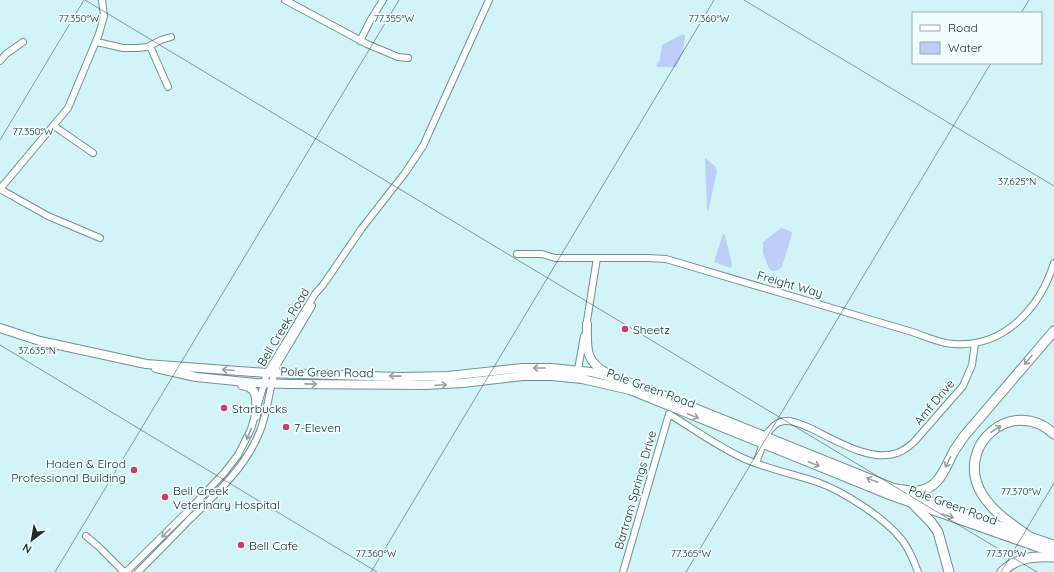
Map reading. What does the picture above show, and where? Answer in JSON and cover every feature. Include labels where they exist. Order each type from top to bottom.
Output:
[{"type":"highway","points":[[896,489],[916,491],[924,490],[930,488],[939,480],[956,447],[965,435],[1054,331]]},
{"type":"highway","points":[[1027,535],[999,514],[982,495],[974,474],[974,460],[976,453],[986,436],[997,427],[1009,422],[1021,420],[1035,423],[1054,434]]},
{"type":"highway","points":[[912,504],[938,532],[949,572]]},
{"type":"highway","points":[[1002,572],[1012,564],[1025,558],[1054,557]]},
{"type":"main road","points":[[587,324],[587,350],[591,361],[600,369],[618,379]]},
{"type":"main road","name":"Pole Green Road","points":[[0,328],[40,341],[146,364],[271,373],[427,377],[530,368],[618,379],[646,388],[731,422],[912,504],[1054,553]]},
{"type":"main road","name":"Pole Green Road","points":[[146,364],[161,370],[196,377],[268,383],[425,385],[463,383],[530,376],[577,374],[630,390],[769,440],[896,489],[1054,545]]},
{"type":"main road","points":[[196,377],[218,383],[250,387],[256,395],[256,416]]},
{"type":"street","points":[[100,238],[48,216],[0,189],[68,108],[97,42],[104,16],[102,0]]},
{"type":"street","points":[[285,0],[360,41],[398,57],[408,58]]},
{"type":"street","points":[[360,41],[383,0]]},
{"type":"street","name":"Bell Creek Road","points":[[125,572],[183,516],[229,467],[246,442],[271,373],[318,296],[323,285],[362,228],[424,146],[489,0]]},
{"type":"street","points":[[97,42],[122,48],[138,48],[150,46],[171,37]]},
{"type":"street","points":[[0,60],[23,42]]},
{"type":"street","points":[[150,46],[168,87]]},
{"type":"street","points":[[54,126],[93,153]]},
{"type":"street","name":"Freight Way","points":[[517,254],[542,254],[555,258],[654,258],[666,260],[909,331],[940,342],[953,344],[975,343]]},
{"type":"street","points":[[577,374],[587,324],[597,258]]},
{"type":"street","points":[[975,343],[1002,334],[1022,318],[1042,290],[1054,263]]},
{"type":"street","name":"Amf Drive","points":[[769,440],[778,427],[789,424],[801,427],[869,454],[884,456],[896,454],[907,448],[922,433],[963,386],[972,365],[975,343]]},
{"type":"street","name":"Bell Creek Road","points":[[138,572],[226,483],[243,462],[260,431],[268,383]]},
{"type":"street","name":"Bartram Springs Drive","points":[[623,572],[669,414],[735,454],[756,463]]},
{"type":"street","points":[[769,440],[756,463],[818,482],[840,492],[854,501],[896,533],[907,548],[918,572]]},
{"type":"street","points":[[86,536],[125,572]]},
{"type":"water","points":[[683,34],[685,36],[683,53],[676,67],[657,67],[662,45]]},
{"type":"water","points":[[705,158],[715,166],[717,171],[708,212],[707,210]]},
{"type":"water","points":[[781,228],[792,232],[792,234],[782,267],[778,270],[772,271],[769,269],[763,253],[763,242]]},
{"type":"water","points":[[723,234],[725,235],[732,264],[731,268],[714,262]]},
{"type":"place","name":"Sheetz","points":[[625,329]]},
{"type":"place","name":"Starbucks","points":[[224,408]]},
{"type":"place","name":"7-Eleven","points":[[286,427]]},
{"type":"place","name":"Haden & Elrod Professional Building","points":[[134,470]]},
{"type":"place","name":"Bell Creek Veterinary Hospital","points":[[165,497]]},
{"type":"place","name":"Bell Cafe","points":[[241,545]]}]
